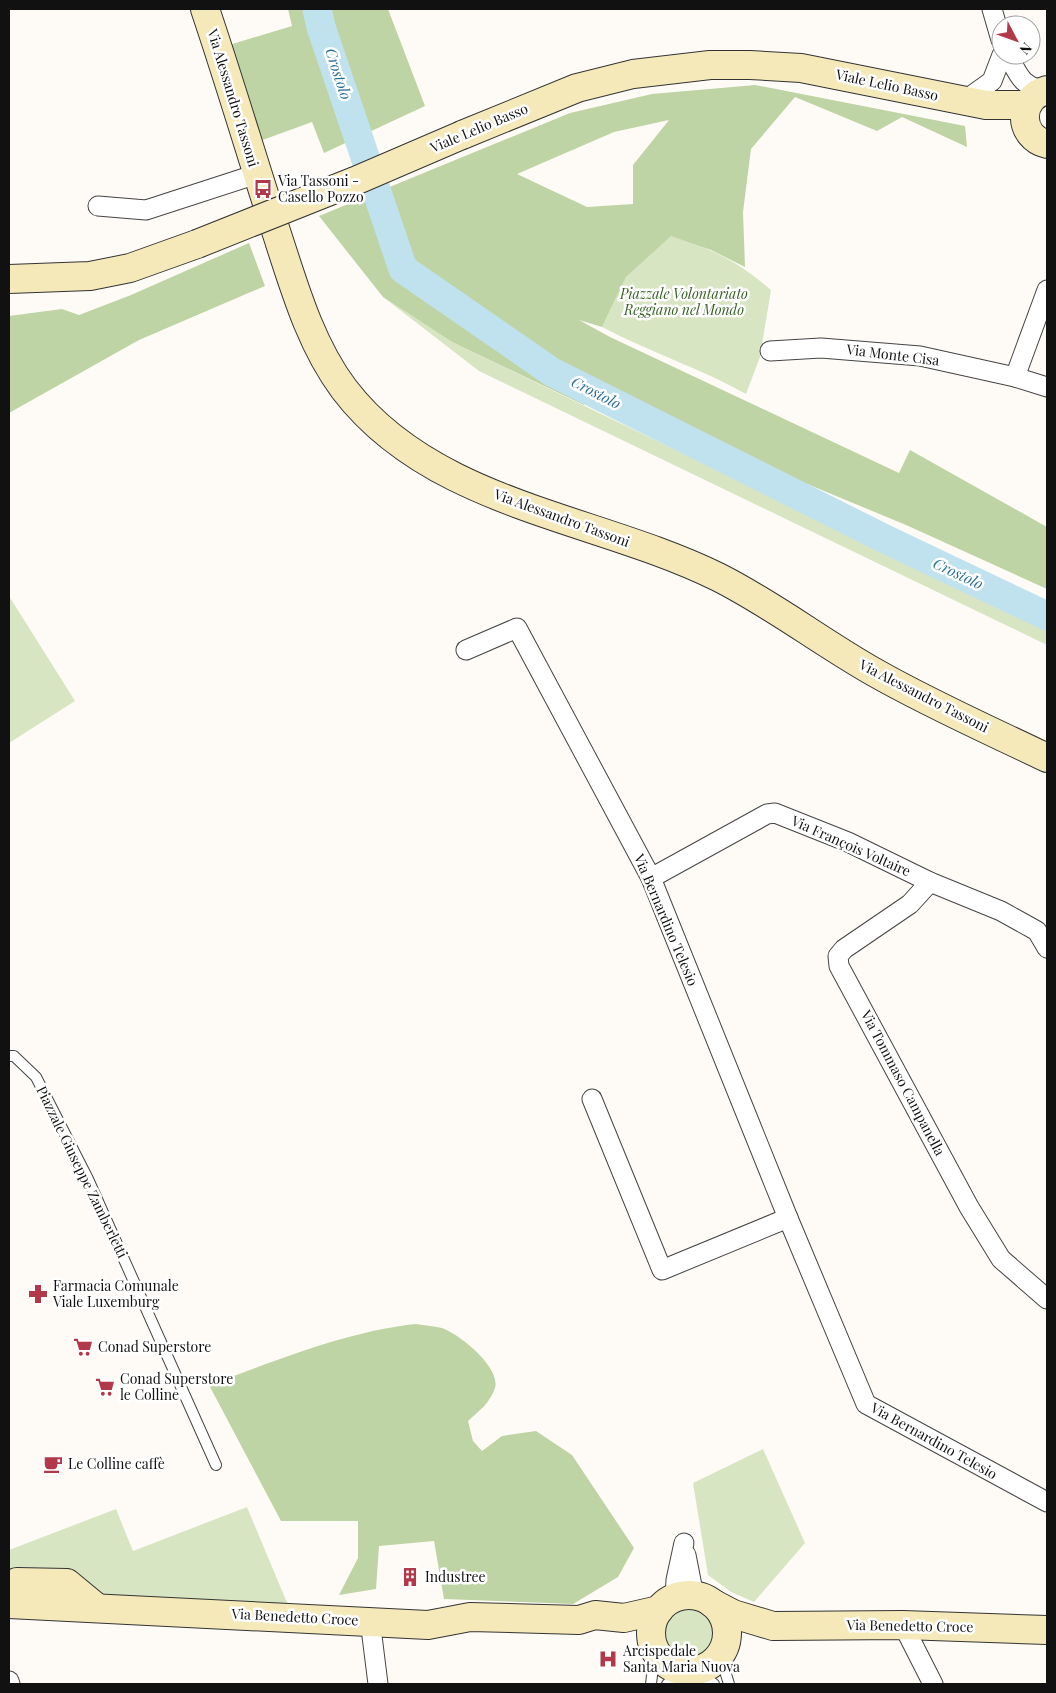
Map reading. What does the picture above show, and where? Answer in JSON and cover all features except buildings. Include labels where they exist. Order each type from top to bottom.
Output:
[{"type":"street","name":"Via Alessandro Tassoni","points":[[205,9],[290,272],[321,352],[345,390],[376,423],[397,440],[439,468],[507,499],[541,513],[647,548],[716,576],[914,694],[1047,758]]},
{"type":"street","name":"Viale Lelio Basso","points":[[9,279],[90,276],[130,268],[197,244],[373,174],[577,88],[633,74],[710,65],[801,68],[975,103],[1037,110]]},
{"type":"street","points":[[975,103],[992,81],[998,65]]},
{"type":"street","points":[[1012,65],[1022,80],[1032,88],[1037,110]]},
{"type":"street","points":[[98,206],[146,210],[257,174]]},
{"type":"street","points":[[1015,377],[1047,290]]},
{"type":"street","name":"Via Monte Cisa","points":[[770,351],[821,348],[920,356],[1015,377],[1047,387]]},
{"type":"street","name":"Via Bernardino Telesio","points":[[466,650],[517,628],[651,878],[788,1218],[866,1404],[1047,1502]]},
{"type":"street","name":"Via François Voltaire","points":[[651,878],[767,814],[775,813],[848,842],[930,882],[1042,928],[1047,948]]},
{"type":"street","name":"Via Tommaso Campanella","points":[[930,882],[922,894],[910,904],[844,949],[838,956],[839,966],[969,1207],[996,1251],[1020,1277],[1047,1299]]},
{"type":"street","points":[[592,1099],[662,1270],[788,1218]]},
{"type":"street","points":[[9,1593],[17,1582],[67,1583],[96,1607]]},
{"type":"street","points":[[691,1678],[667,1664],[654,1644],[652,1628],[685,1602],[718,1610],[726,1627],[722,1650]]},
{"type":"street","name":"Via Benedetto Croce","points":[[9,1604],[436,1625],[470,1617],[579,1620],[595,1615],[624,1618],[685,1602],[773,1626],[903,1625],[1047,1630]]},
{"type":"street","name":"Via Benedetto Croce","points":[[579,1620],[654,1644]]},
{"type":"street","points":[[374,1621],[371,1628],[378,1684]]},
{"type":"street","points":[[903,1625],[933,1684]]},
{"type":"street","name":"Via Benedetto Croce","points":[[691,1678],[713,1662],[722,1650],[739,1637],[773,1626]]},
{"type":"lane","name":"Piazzale Giuseppe Zamberletti","points":[[9,1056],[14,1056],[36,1077],[88,1179],[216,1465]]},
{"type":"lane","points":[[651,1684],[654,1644]]},
{"type":"lane","points":[[722,1650],[729,1684]]},
{"type":"green space","points":[[288,9],[388,9],[425,106],[324,153],[312,122],[257,142],[229,45],[292,26]]},
{"type":"green space","points":[[755,85],[965,126],[967,147],[902,117],[877,131],[795,97],[751,149],[743,212],[745,267],[711,250],[671,236],[626,277],[602,327],[579,320],[610,337],[899,473],[910,450],[1047,527],[1047,589],[906,525],[776,471],[593,384],[584,405],[452,342],[383,297],[319,216],[570,113],[652,94]],"holes":[[[669,120],[633,165],[633,204],[587,207],[517,174],[614,132]]]},
{"type":"green space","name":"Piazzale Volontariato Reggiano nel Mondo","points":[[671,235],[735,263],[771,290],[760,357],[746,394],[711,376],[602,327],[626,277]]},
{"type":"green space","points":[[249,243],[265,286],[139,340],[9,413],[9,316],[62,309],[79,315],[131,295]]},
{"type":"green space","points":[[383,297],[452,342],[1047,629],[1047,645],[479,371]]},
{"type":"green space","points":[[9,596],[75,701],[9,743]]},
{"type":"green space","points":[[415,1324],[442,1328],[449,1331],[477,1352],[492,1371],[495,1380],[493,1393],[484,1406],[468,1421],[473,1441],[482,1451],[502,1436],[536,1431],[572,1455],[634,1548],[618,1577],[573,1604],[444,1599],[434,1541],[379,1546],[376,1589],[339,1595],[358,1558],[358,1521],[281,1521],[209,1385],[336,1340]]},
{"type":"green space","points":[[763,1449],[805,1543],[754,1602],[731,1592],[708,1575],[693,1483]]},
{"type":"green space","points":[[247,1507],[288,1605],[104,1598],[9,1575],[9,1550],[116,1509],[133,1551]]},
{"type":"green space","points":[[684,1605],[696,1605],[711,1613],[719,1628],[719,1640],[711,1655],[696,1663],[684,1663],[669,1655],[661,1640],[661,1628],[669,1613]]},
{"type":"waterway","name":"Crostolo","points":[[317,9],[321,27],[403,269],[552,372],[885,539],[1047,616]]},
{"type":"place","name":"Via Tassoni - Casello Pozzo","points":[[263,189]]},
{"type":"place","name":"Farmacia Comunale Viale Luxemburg","points":[[38,1294]]},
{"type":"place","name":"Conad Superstore","points":[[83,1347]]},
{"type":"place","name":"Conad Superstore le Colline","points":[[105,1387]]},
{"type":"place","name":"Le Colline caffè","points":[[53,1464]]},
{"type":"place","name":"Industree","points":[[410,1577]]},
{"type":"place","name":"Arcispedale Santa Maria Nuova","points":[[608,1659]]}]
